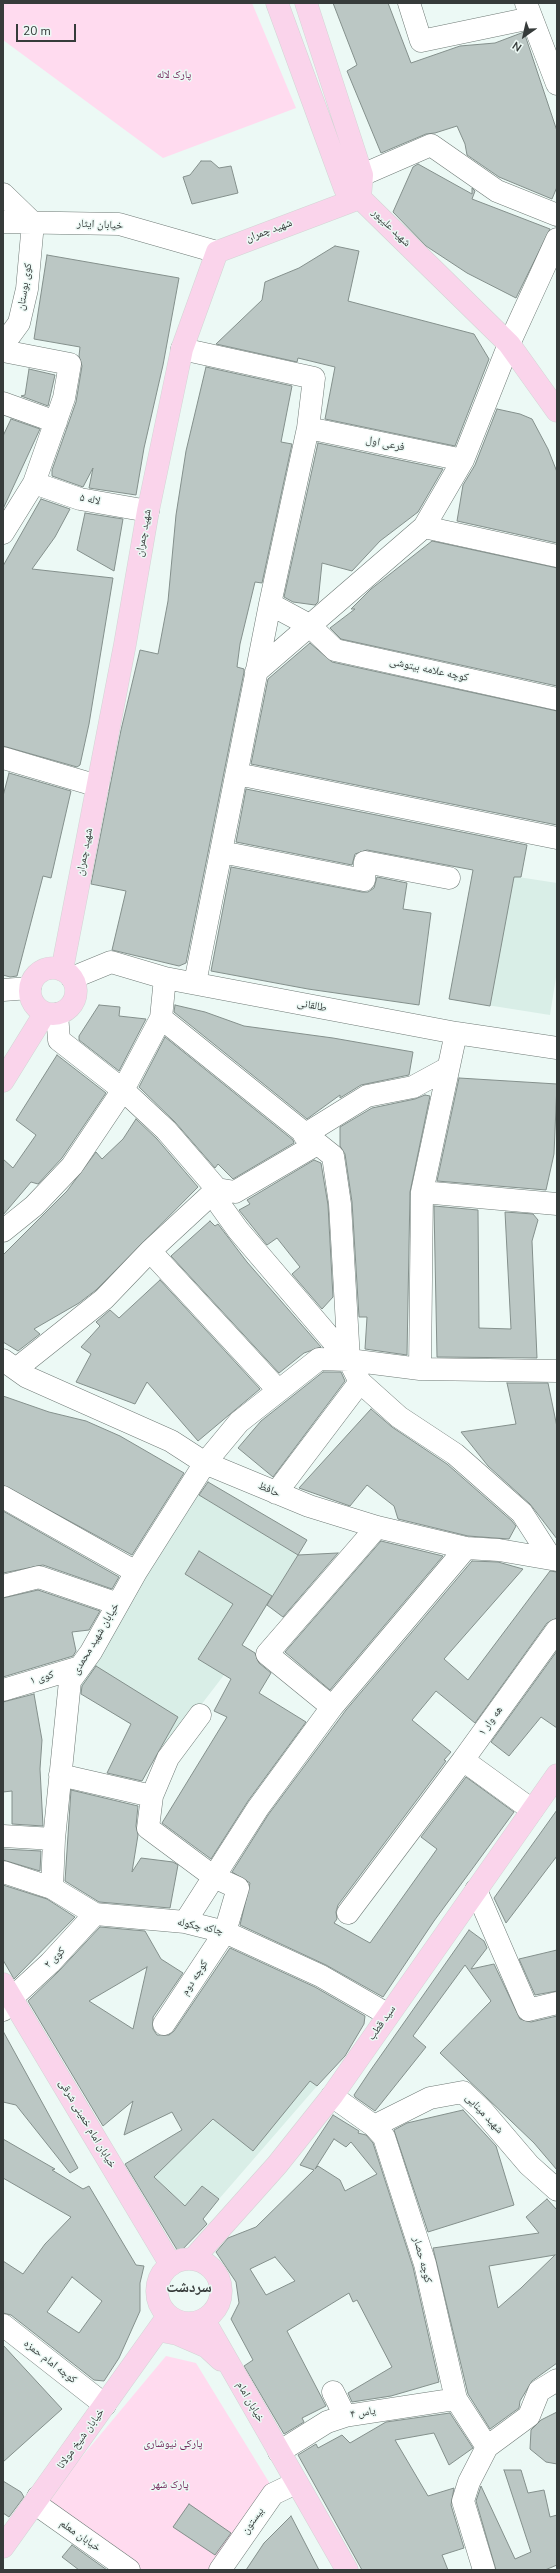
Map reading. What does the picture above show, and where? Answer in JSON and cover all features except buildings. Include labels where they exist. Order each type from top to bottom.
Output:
[{"type":"main road","name":"شهید علیپور","points":[[277,3],[353,194],[509,344],[557,411]]},
{"type":"main road","points":[[306,3],[362,174],[353,194]]},
{"type":"main road","name":"شهید چمران","points":[[67,974],[98,786],[148,511],[182,349],[217,252],[353,194]]},
{"type":"main road","points":[[3,1082],[51,1013],[70,1007],[74,1000],[76,985],[67,974],[55,968],[42,971],[36,976],[30,988],[33,1003],[51,1013]]},
{"type":"main road","name":"سید قطب","points":[[193,2259],[277,2165],[332,2096],[387,2014],[476,1890],[523,1805],[557,1775]]},
{"type":"main road","name":"خیابان امام خمینی شرقی","points":[[6,1998],[171,2265]]},
{"type":"main road","points":[[163,2323],[189,2324],[204,2320],[217,2308],[220,2299],[220,2284],[209,2266],[193,2259],[178,2261],[171,2265],[161,2276],[157,2289],[158,2299],[163,2323],[177,2334],[207,2347],[230,2368]]},
{"type":"main road","name":"خیابان امام","points":[[204,2320],[230,2368],[347,2570]]},
{"type":"main road","name":"خیابان شیخ مولانا","points":[[3,2547],[101,2402],[163,2323]]},
{"type":"street","points":[[409,3],[421,41],[529,11],[557,84]]},
{"type":"street","points":[[362,174],[431,146],[497,192],[557,215]]},
{"type":"street","points":[[3,194],[33,223]]},
{"type":"street","name":"خیابان ایثار","points":[[3,222],[119,224],[217,252]]},
{"type":"street","name":"کوی بوستان","points":[[3,345],[19,323],[27,288],[33,223]]},
{"type":"street","points":[[256,672],[424,527],[463,460],[509,344],[557,239]]},
{"type":"street","points":[[182,349],[314,378],[308,428],[256,672],[237,774],[194,983]]},
{"type":"street","points":[[3,351],[70,364],[56,422],[34,483],[11,505],[3,533]]},
{"type":"street","points":[[3,404],[56,422]]},
{"type":"street","name":"فرعی اول","points":[[308,428],[463,460]]},
{"type":"street","name":"لاله ۵","points":[[34,483],[80,499],[148,511]]},
{"type":"street","points":[[424,527],[557,556]]},
{"type":"street","name":"کوچه علامه بیتوشی","points":[[270,604],[309,625],[335,650],[557,699]]},
{"type":"street","points":[[3,758],[98,786]]},
{"type":"street","points":[[237,774],[557,838]]},
{"type":"street","points":[[221,852],[364,880],[365,862],[449,878]]},
{"type":"street","name":"طالقانی","points":[[67,974],[111,962],[165,978],[456,1033],[557,1048]]},
{"type":"street","points":[[3,1231],[34,1206],[72,1166],[123,1090],[161,1018],[165,978]]},
{"type":"street","points":[[3,990],[30,988]]},
{"type":"street","points":[[51,1013],[59,1040],[123,1090],[166,1130],[217,1189],[220,1204],[238,1230],[349,1360],[360,1382],[399,1417],[455,1454],[522,1513],[554,1559]]},
{"type":"street","points":[[161,1018],[332,1156],[340,1204],[349,1360]]},
{"type":"street","points":[[420,1369],[422,1192],[456,1033]]},
{"type":"street","points":[[217,1189],[235,1192],[311,1139],[368,1096],[413,1087],[448,1068]]},
{"type":"street","points":[[10,1364],[104,1300],[150,1251],[217,1189]]},
{"type":"street","points":[[422,1192],[557,1204]]},
{"type":"street","points":[[150,1251],[278,1390]]},
{"type":"street","name":"خیابان شهید محمدی","points":[[52,1888],[54,1839],[70,1681],[80,1667],[136,1572],[206,1463],[239,1422],[319,1359],[349,1360],[420,1369],[557,1370]]},
{"type":"street","name":"حافظ","points":[[10,1364],[27,1377],[171,1441],[206,1463],[309,1506],[377,1527],[466,1548],[499,1550],[554,1559]]},
{"type":"street","points":[[276,1493],[360,1382]]},
{"type":"street","points":[[3,1497],[136,1572]]},
{"type":"street","points":[[332,1707],[267,1654],[377,1527]]},
{"type":"street","points":[[185,1922],[258,1808],[332,1707],[466,1548]]},
{"type":"street","points":[[3,1586],[38,1577],[118,1604]]},
{"type":"street","name":"هه وار ۱","points":[[348,1912],[463,1760],[557,1630]]},
{"type":"street","name":"کوی ۱","points":[[3,1690],[80,1667]]},
{"type":"street","points":[[200,1715],[168,1758],[152,1796],[148,1828],[214,1877]]},
{"type":"street","points":[[463,1760],[523,1805]]},
{"type":"street","points":[[60,1775],[152,1796]]},
{"type":"street","points":[[3,1836],[54,1839]]},
{"type":"street","name":"چاکه چکوله","points":[[3,1872],[52,1888],[95,1914],[185,1922],[224,1932],[321,1976],[387,2014]]},
{"type":"street","name":"کوچه دوم","points":[[164,2024],[224,1932],[238,1888],[214,1877]]},
{"type":"street","points":[[476,1890],[528,2010],[557,2003]]},
{"type":"street","name":"کوی ۲","points":[[6,1998],[50,1963],[95,1914]]},
{"type":"street","name":"شهید مینایی","points":[[374,2126],[430,2098],[463,2092],[482,2110],[529,2165],[557,2190]]},
{"type":"street","points":[[332,2096],[374,2126]]},
{"type":"street","name":"کوچه حصار","points":[[374,2126],[384,2138],[425,2264],[456,2399],[487,2447]]},
{"type":"street","name":"کوچه امام حمزه","points":[[3,2325],[101,2402]]},
{"type":"street","points":[[484,2570],[463,2501],[487,2447],[529,2416],[539,2391],[557,2380]]},
{"type":"street","points":[[333,2392],[345,2416]]},
{"type":"street","name":"یاس ۴","points":[[279,2452],[328,2422],[345,2416],[456,2399]]},
{"type":"street","name":"بیستون","points":[[220,2570],[274,2494],[296,2483]]},
{"type":"street","name":"خیابان معلم","points":[[38,2497],[40,2508],[129,2570]]},
{"type":"shaded area","points":[[473,870],[557,883],[557,971],[550,1015],[449,999]]},
{"type":"shaded area","points":[[198,1494],[298,1555],[224,1675],[168,1748],[77,1691],[123,1612]]},
{"type":"shaded area","points":[[274,2049],[317,2086],[219,2199],[202,2186],[185,2206],[153,2176],[215,2118]]},
{"type":"green space","name":"پارک لاله","points":[[3,3],[252,3],[296,108],[163,158],[3,40]]},
{"type":"green space","name":"پارکی نیوشاری","points":[[166,2356],[196,2363],[275,2492],[222,2570],[129,2570],[40,2507]]},
{"type":"district","name":"سردشت","points":[[189,2288]]},
{"type":"park label","name":"پارک شهر","points":[[170,2485]]}]
